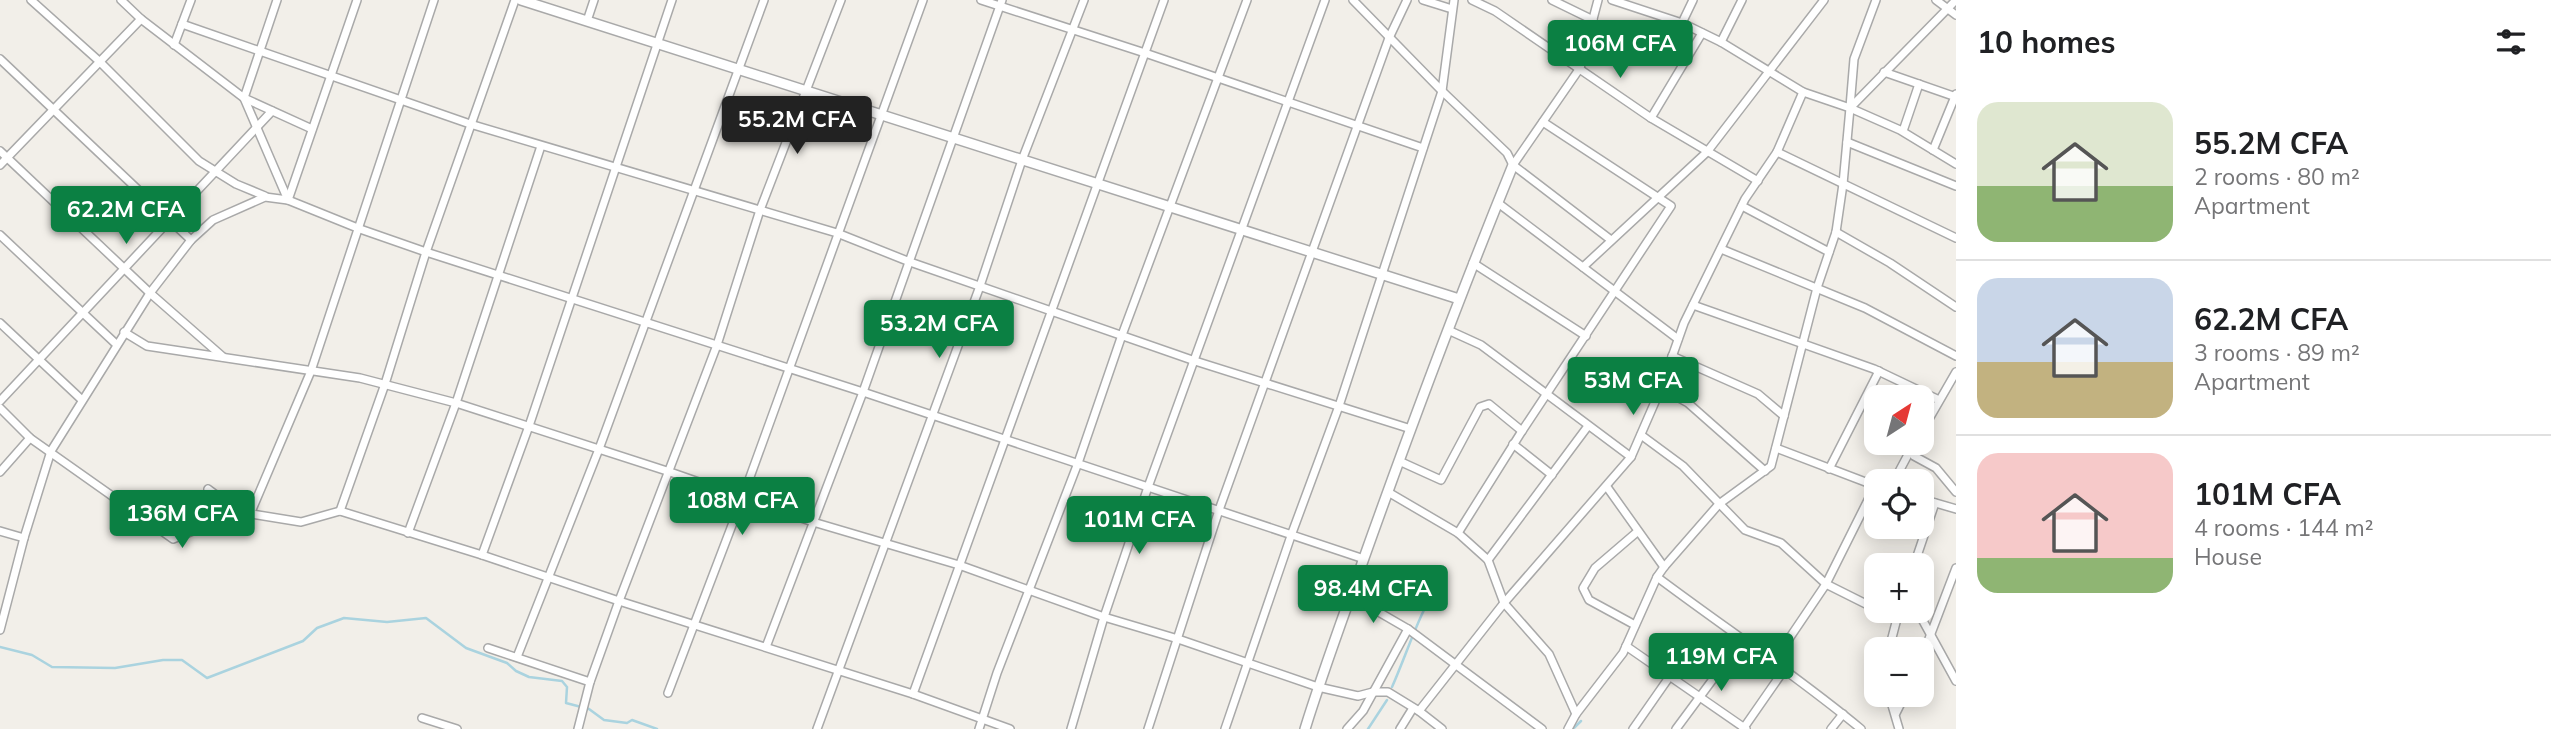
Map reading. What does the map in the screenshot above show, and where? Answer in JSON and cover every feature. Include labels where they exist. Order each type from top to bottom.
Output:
[{"type":"street","points":[[31,0],[99,61],[199,161],[265,197],[288,200],[426,252],[647,321],[1364,559]]},
{"type":"street","points":[[121,0],[141,19],[244,98],[312,129]]},
{"type":"street","points":[[174,45],[191,0]]},
{"type":"street","points":[[277,0],[244,98],[288,200]]},
{"type":"street","points":[[288,200],[357,0]]},
{"type":"street","points":[[251,512],[311,372],[434,0]]},
{"type":"street","points":[[340,511],[514,0]]},
{"type":"street","points":[[521,0],[1459,299]]},
{"type":"street","points":[[587,21],[594,0]]},
{"type":"street","points":[[482,555],[529,426],[672,0]]},
{"type":"street","points":[[517,657],[599,449],[764,0]]},
{"type":"street","points":[[578,729],[590,682],[717,345],[760,210],[841,0]]},
{"type":"street","points":[[668,693],[742,499],[923,0]]},
{"type":"street","points":[[981,0],[1001,3],[1072,30],[1423,148]]},
{"type":"street","points":[[817,729],[980,286],[1022,160],[1084,0]]},
{"type":"street","points":[[913,694],[1164,0]]},
{"type":"street","points":[[979,729],[1247,0]]},
{"type":"street","points":[[1071,729],[1104,617],[1148,487],[1325,0]]},
{"type":"street","points":[[1353,0],[1507,153],[1513,165],[1611,240]]},
{"type":"street","points":[[1148,729],[1219,510],[1389,38],[1407,0]]},
{"type":"street","points":[[1423,0],[1452,9]]},
{"type":"street","points":[[1224,729],[1339,406],[1442,91],[1454,0]]},
{"type":"street","points":[[1472,0],[1580,68],[1651,118],[1758,181]]},
{"type":"street","points":[[1552,0],[1593,20]]},
{"type":"street","points":[[1306,729],[1318,687],[1473,263],[1513,165],[1580,68],[1598,0]]},
{"type":"street","points":[[1612,0],[1682,23],[1721,42],[1803,92],[1850,108],[1903,131],[1956,164]]},
{"type":"street","points":[[1641,10],[1645,0]]},
{"type":"street","points":[[1682,23],[1693,0]]},
{"type":"street","points":[[1721,42],[1742,0]]},
{"type":"street","points":[[1583,267],[1707,152],[1824,0]]},
{"type":"street","points":[[1568,729],[1626,646],[1657,576],[1719,504],[1771,467],[1817,288],[1836,232],[1854,59],[1876,0]]},
{"type":"street","points":[[1936,0],[1956,15]]},
{"type":"street","points":[[1850,108],[1956,0]]},
{"type":"street","points":[[766,647],[863,392],[1001,3]]},
{"type":"street","points":[[0,165],[141,19]]},
{"type":"street","points":[[182,24],[470,124],[837,233],[909,262],[1195,361],[1411,429]]},
{"type":"street","points":[[1651,118],[1702,33]]},
{"type":"street","points":[[0,59],[191,240]]},
{"type":"street","points":[[1884,72],[1956,96],[1933,150]]},
{"type":"street","points":[[1903,131],[1919,84]]},
{"type":"street","points":[[1400,729],[1504,603],[1631,457],[1693,305],[1742,206],[1777,152],[1803,92]]},
{"type":"street","points":[[0,401],[272,111]]},
{"type":"street","points":[[1458,533],[1545,394],[1671,206],[1543,122]]},
{"type":"street","points":[[1847,142],[1956,190]]},
{"type":"street","points":[[408,533],[456,403],[541,146]]},
{"type":"street","points":[[0,151],[150,293],[225,358]]},
{"type":"street","points":[[1777,152],[1956,238]]},
{"type":"street","points":[[0,630],[24,538],[51,451],[116,344],[150,293],[191,240],[213,220],[265,197]]},
{"type":"street","points":[[1498,203],[1678,339]]},
{"type":"street","points":[[1742,206],[1829,252]]},
{"type":"street","points":[[1836,232],[1956,306]]},
{"type":"street","points":[[0,234],[116,344]]},
{"type":"street","points":[[1721,249],[1865,308],[1956,356]]},
{"type":"street","points":[[1473,263],[1586,336]]},
{"type":"street","points":[[1693,305],[1879,371],[1939,400]]},
{"type":"street","points":[[0,323],[82,400]]},
{"type":"street","points":[[1448,330],[1481,345],[1631,457]]},
{"type":"street","points":[[124,332],[147,346],[385,384],[456,403],[670,472],[813,522],[959,565],[1104,617],[1318,687],[1358,696],[1388,692],[1442,729]]},
{"type":"street","points":[[1672,356],[1758,394],[1784,416]]},
{"type":"street","points":[[1829,469],[1879,371]]},
{"type":"street","points":[[1934,409],[1956,372]]},
{"type":"street","points":[[1661,388],[1688,403],[1765,471]]},
{"type":"street","points":[[1399,461],[1441,480],[1483,404],[1489,404],[1521,431]]},
{"type":"street","points":[[0,408],[30,438],[173,539],[239,512],[301,522],[340,511],[913,694],[1010,729]]},
{"type":"street","points":[[1488,560],[1588,426]]},
{"type":"street","points":[[1641,435],[1683,466],[1745,530],[1780,543],[1826,584],[1864,603]]},
{"type":"street","points":[[0,472],[30,438]]},
{"type":"street","points":[[1513,444],[1552,475]]},
{"type":"street","points":[[1776,448],[1864,482]]},
{"type":"street","points":[[1914,455],[1936,468],[1956,492]]},
{"type":"street","points":[[1607,487],[1664,568]]},
{"type":"street","points":[[208,489],[239,512]]},
{"type":"street","points":[[1388,492],[1458,533],[1488,560],[1504,603],[1549,654],[1576,714]]},
{"type":"street","points":[[1918,553],[1935,503],[1956,509]]},
{"type":"street","points":[[1774,661],[1826,584],[1864,510]]},
{"type":"street","points":[[0,531],[24,538]]},
{"type":"street","points":[[1635,625],[1589,600],[1583,588],[1595,568],[1637,532]]},
{"type":"street","points":[[1930,637],[1956,568]]},
{"type":"street","points":[[1657,576],[1774,661],[1861,729]]},
{"type":"street","points":[[1351,596],[1409,630],[1542,729]]},
{"type":"street","points":[[1925,623],[1956,681]]},
{"type":"street","points":[[1347,729],[1363,711],[1409,630]]},
{"type":"street","points":[[1676,729],[1742,640]]},
{"type":"street","points":[[1626,646],[1701,696],[1744,729],[1784,670]]},
{"type":"street","points":[[488,648],[590,682]]},
{"type":"street","points":[[1946,662],[1956,655]]},
{"type":"street","points":[[1633,729],[1670,676]]},
{"type":"street","points":[[1893,707],[1899,729]]},
{"type":"street","points":[[1896,714],[1899,707]]},
{"type":"street","points":[[1830,729],[1843,714]]},
{"type":"street","points":[[422,718],[457,729]]},
{"type":"waterway","points":[[1392,687],[1420,618],[1441,580]]},
{"type":"waterway","points":[[0,647],[32,655],[52,667],[115,668],[163,660],[182,660],[207,678],[303,641],[317,628],[344,618],[387,622],[426,618],[466,648],[507,663],[529,677],[562,681],[567,687],[566,703],[589,709],[604,720],[627,723],[632,720],[657,729]]},
{"type":"waterway","points":[[1368,729],[1387,700]]},
{"type":"waterway","points":[[1573,729],[1581,721]]}]
